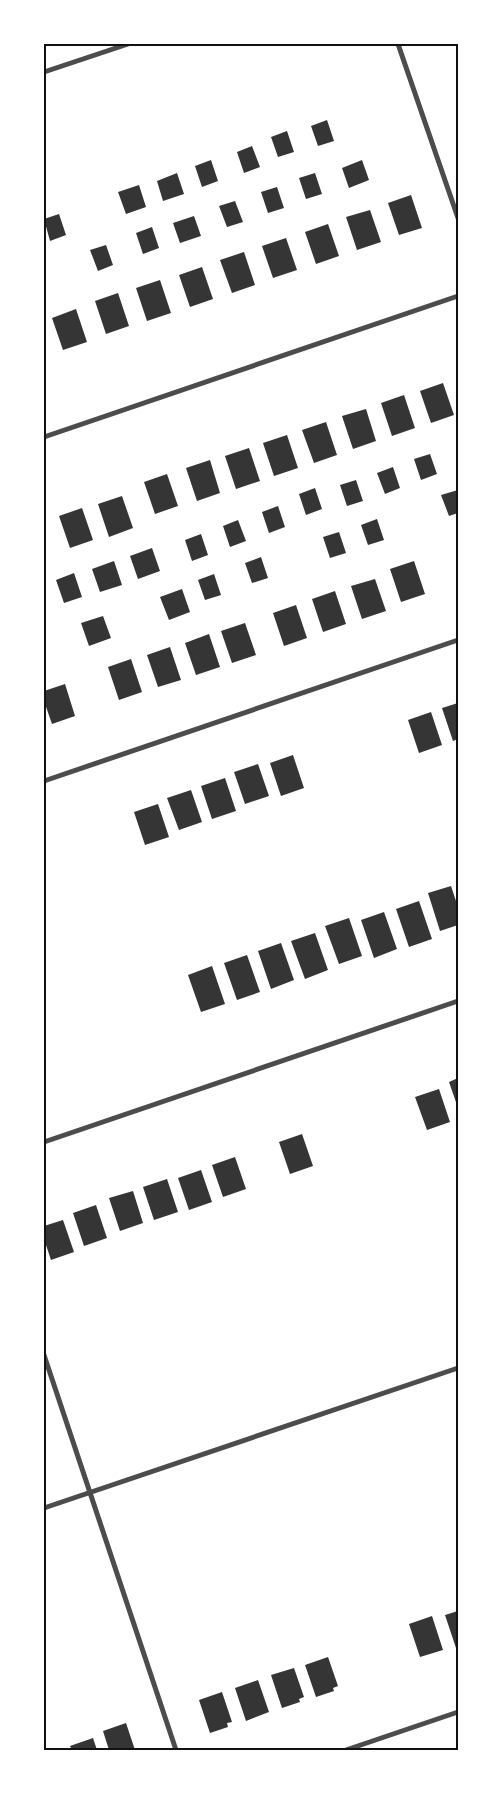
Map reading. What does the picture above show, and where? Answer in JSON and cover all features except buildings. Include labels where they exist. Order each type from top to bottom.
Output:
[{"type":"street","points":[[44,72],[128,44]]},
{"type":"street","points":[[398,44],[458,218]]},
{"type":"street","points":[[44,437],[458,296]]},
{"type":"street","points":[[44,781],[458,640]]},
{"type":"street","points":[[44,1142],[458,1002]]},
{"type":"street","points":[[44,1355],[176,1750]]},
{"type":"street","points":[[44,1508],[458,1368]]},
{"type":"street","points":[[346,1750],[458,1712]]}]
